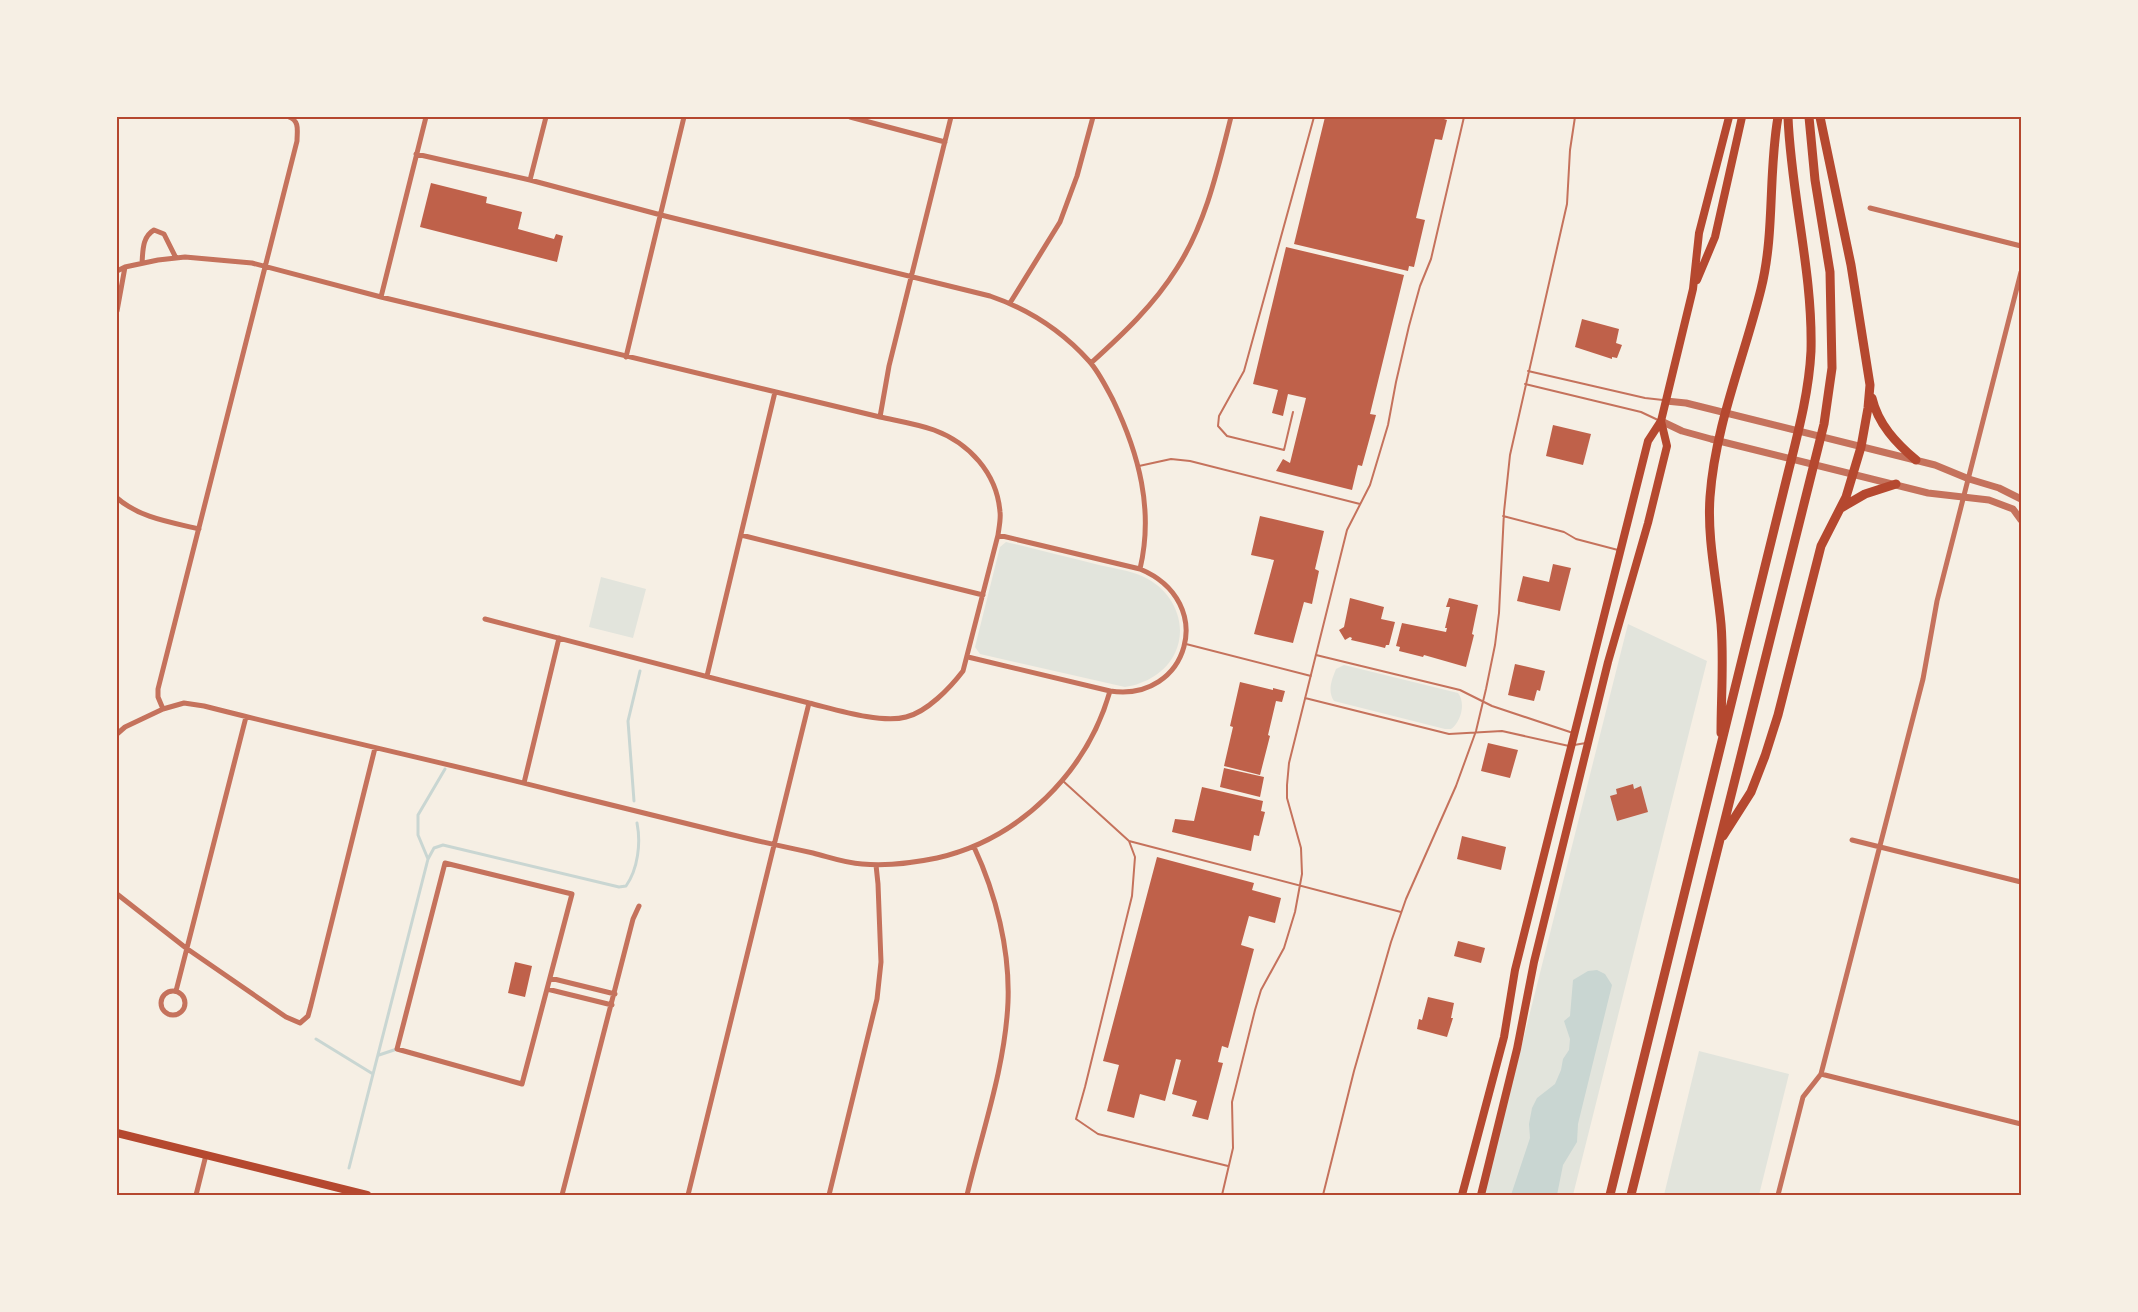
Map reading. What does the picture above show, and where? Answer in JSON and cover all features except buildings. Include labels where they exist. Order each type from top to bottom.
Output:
[{"type":"highway","points":[[1720,752],[1722,642],[1709,514],[1719,441],[1761,289],[1766,262],[1773,150],[1779,117]]},
{"type":"highway","points":[[1610,1195],[1802,417],[1808,384],[1811,352],[1809,292],[1792,174],[1788,117]]},
{"type":"highway","points":[[1631,1195],[1824,424],[1832,368],[1830,272],[1815,180],[1809,117]]},
{"type":"highway","points":[[1820,117],[1851,265],[1875,411],[1896,442],[1916,460]]},
{"type":"highway","points":[[1719,843],[1751,792],[1765,756],[1778,716],[1821,546],[1841,508],[1854,474],[1861,447],[1870,385]]},
{"type":"highway","points":[[1841,508],[1865,494],[1896,484]]},
{"type":"main road","points":[[1462,1195],[1504,1037],[1515,970],[1648,441],[1661,421],[1666,401],[1693,289],[1699,233],[1729,117]]},
{"type":"main road","points":[[1693,289],[1715,237],[1742,117]]},
{"type":"main road","points":[[1481,1195],[1517,1049],[1534,962],[1588,742],[1667,446],[1661,421]]},
{"type":"main road","points":[[117,1133],[206,1155],[333,1191],[367,1195]]},
{"type":"street","points":[[163,708],[158,697],[158,689],[297,141],[297,125],[293,118],[289,117]]},
{"type":"street","points":[[381,297],[426,117]]},
{"type":"street","points":[[530,180],[546,117]]},
{"type":"street","points":[[626,357],[684,117]]},
{"type":"street","points":[[850,117],[945,142]]},
{"type":"street","points":[[880,417],[889,366],[951,117]]},
{"type":"street","points":[[1010,303],[1060,222],[1077,176],[1093,117]]},
{"type":"street","points":[[1091,363],[1132,326],[1178,267],[1206,208],[1231,117]]},
{"type":"street","points":[[416,154],[912,275],[1010,303],[1039,319],[1067,339],[1091,363],[1125,425],[1139,466],[1146,509],[1146,536],[1140,569]]},
{"type":"street","points":[[1870,208],[2021,246]]},
{"type":"street","points":[[142,263],[145,238],[154,230],[164,234],[176,258]]},
{"type":"street","points":[[117,271],[142,263],[176,258],[218,259],[265,266],[381,297],[934,430],[969,450],[983,465],[996,489],[1001,513],[998,535],[963,671],[951,688],[930,705],[906,717],[872,716],[809,703],[485,619]]},
{"type":"street","points":[[117,311],[125,267]]},
{"type":"street","points":[[1778,1195],[1803,1097],[1821,1074],[1923,679],[1937,601],[2021,272]]},
{"type":"street","points":[[707,676],[776,392]]},
{"type":"street","points":[[1666,401],[1686,403],[1935,465],[1999,488],[2021,499]]},
{"type":"street","points":[[1661,421],[1682,431],[1719,441],[1928,493],[1989,500],[2013,509],[2021,520]]},
{"type":"street","points":[[117,498],[127,507],[147,516],[199,529]]},
{"type":"street","points":[[741,535],[983,595]]},
{"type":"street","points":[[968,657],[1110,691],[1129,693],[1149,687],[1173,669],[1185,644],[1186,626],[1179,600],[1163,581],[1140,569],[998,535]]},
{"type":"street","points":[[524,783],[559,638]]},
{"type":"street","points":[[117,734],[125,727],[163,708],[184,703],[524,783],[774,846],[858,864],[876,865],[936,858],[974,847],[1010,827],[1048,796],[1063,781],[1080,758],[1092,738],[1110,691]]},
{"type":"street","points":[[688,1195],[809,703]]},
{"type":"street","points":[[176,991],[246,717]]},
{"type":"street","points":[[117,894],[186,948],[285,1017],[300,1023],[308,1016],[311,1005],[375,748]]},
{"type":"street","points":[[1852,840],[2021,882]]},
{"type":"street","points":[[967,1195],[992,1101],[1003,1045],[1008,1002],[1007,964],[996,908],[974,847]]},
{"type":"street","points":[[445,863],[572,894],[547,989],[522,1084],[396,1049],[445,863]]},
{"type":"street","points":[[830,1195],[878,999],[881,962],[876,865]]},
{"type":"street","points":[[562,1195],[633,919],[639,906]]},
{"type":"street","points":[[550,978],[615,994]]},
{"type":"street","points":[[547,989],[612,1005]]},
{"type":"street","points":[[176,991],[184,998],[185,1006],[180,1014],[170,1015],[162,1008],[161,1002],[165,993],[176,991]]},
{"type":"street","points":[[1821,1074],[2021,1124]]},
{"type":"street","points":[[196,1195],[206,1155]]},
{"type":"lane","points":[[1293,412],[1284,450],[1227,436],[1218,426],[1219,416],[1244,371],[1314,117]]},
{"type":"lane","points":[[1222,1195],[1234,1136],[1232,1102],[1255,1010],[1261,990],[1284,948],[1300,885],[1303,860],[1288,804],[1289,763],[1347,530],[1370,485],[1391,417],[1396,382],[1417,293],[1431,259],[1464,117]]},
{"type":"lane","points":[[1323,1195],[1371,1009],[1401,912],[1456,786],[1476,731],[1483,702],[1496,639],[1501,594],[1503,516],[1510,455],[1567,204],[1570,150],[1575,117]]},
{"type":"lane","points":[[1528,371],[1666,401]]},
{"type":"lane","points":[[1525,384],[1641,412],[1661,421]]},
{"type":"lane","points":[[1139,466],[1171,459],[1190,461],[1360,504]]},
{"type":"lane","points":[[1503,516],[1620,550]]},
{"type":"lane","points":[[1185,644],[1311,676]]},
{"type":"lane","points":[[1316,655],[1460,690],[1483,702],[1574,733],[1588,742]]},
{"type":"lane","points":[[1305,698],[1449,734],[1502,730],[1571,746],[1588,742]]},
{"type":"lane","points":[[1063,781],[1129,841],[1135,857],[1132,896],[1076,1119],[1098,1134],[1229,1167]]},
{"type":"lane","points":[[1129,841],[1401,912]]},
{"type":"shaded area","points":[[1006,542],[1126,571],[1154,583],[1170,599],[1179,619],[1179,642],[1171,660],[1154,676],[1125,687],[980,654],[975,647],[1000,547]]},
{"type":"shaded area","points":[[601,577],[646,589],[633,638],[589,627]]},
{"type":"shaded area","points":[[1628,624],[1707,661],[1573,1195],[1484,1195]]},
{"type":"shaded area","points":[[1344,665],[1458,693],[1462,702],[1460,717],[1451,729],[1445,729],[1334,701],[1331,693],[1332,681],[1336,669]]},
{"type":"shaded area","points":[[1597,970],[1605,974],[1612,985],[1578,1124],[1577,1142],[1563,1165],[1557,1195],[1511,1195],[1530,1138],[1529,1124],[1532,1108],[1537,1098],[1555,1084],[1563,1059],[1569,1050],[1570,1039],[1564,1021],[1570,1016],[1573,980],[1588,971]]},
{"type":"shaded area","points":[[1699,1051],[1789,1074],[1759,1195],[1664,1195]]},
{"type":"waterway","points":[[634,801],[628,721],[640,671]]},
{"type":"waterway","points":[[428,859],[418,835],[418,815],[445,769]]},
{"type":"waterway","points":[[349,1168],[428,859],[434,848],[443,845],[619,887],[626,886],[636,864],[639,839],[637,823]]},
{"type":"waterway","points":[[316,1039],[373,1074]]},
{"type":"waterway","points":[[379,1055],[397,1049]]}]
